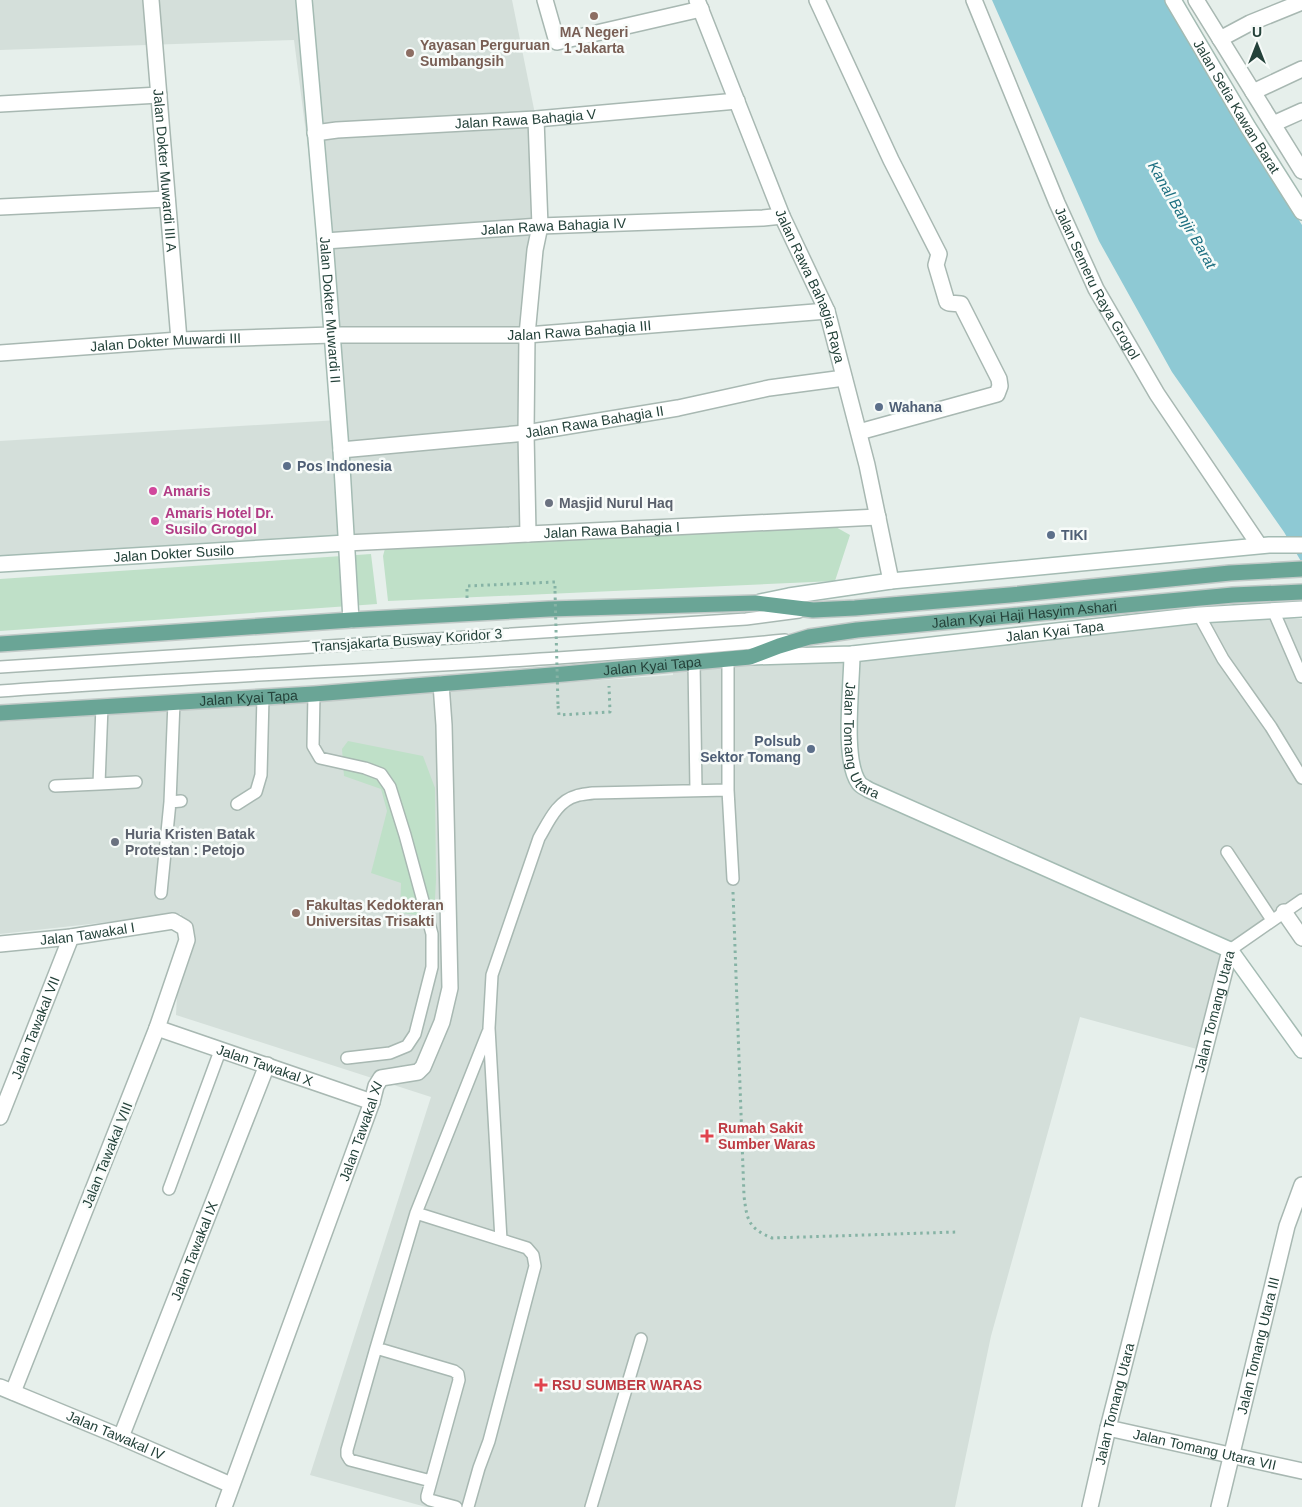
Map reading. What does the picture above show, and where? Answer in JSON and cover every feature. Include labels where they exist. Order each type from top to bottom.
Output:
[{"type":"main road","name":"Jalan Kyai Haji Hasyim Ashari","points":[[756,603],[813,610],[855,608],[1230,573],[1302,569]]},
{"type":"main road","name":"Jalan Kyai Haji Hasyim Ashari","points":[[750,657],[809,637],[857,630],[1234,595],[1302,592]]},
{"type":"main road","points":[[0,644],[351,620],[549,609],[756,603]]},
{"type":"main road","name":"Jalan Kyai Tapa","points":[[0,713],[314,694],[750,657]]},
{"type":"street","name":"Jalan Dokter Muwardi III A","points":[[150,0],[179,340]]},
{"type":"street","name":"Jalan Dokter Muwardi II","points":[[304,0],[326,241],[351,620]]},
{"type":"street","points":[[545,0],[557,42],[699,5]]},
{"type":"street","points":[[817,0],[887,151],[940,254],[936,265],[947,302],[961,304],[999,379],[1000,386],[997,394],[858,432]]},
{"type":"street","name":"Jalan Semeru Raya Grogol","points":[[974,0],[1057,203],[1096,289],[1157,394],[1264,545]]},
{"type":"street","name":"Jalan Setia Kawan Barat","points":[[1173,0],[1248,127],[1302,212]]},
{"type":"street","name":"Jalan Setia Kawan Barat","points":[[1196,0],[1273,124],[1298,154],[1302,171]]},
{"type":"street","points":[[1220,39],[1257,20],[1302,2]]},
{"type":"street","name":"Jalan Rawa Bahagia Raya","points":[[699,5],[782,216],[827,311],[858,432],[891,580]]},
{"type":"street","points":[[1253,92],[1302,70]]},
{"type":"street","points":[[0,104],[159,96]]},
{"type":"street","name":"Jalan Rawa Bahagia V","points":[[315,133],[337,130],[536,119],[737,101]]},
{"type":"street","points":[[1273,124],[1302,111]]},
{"type":"street","points":[[528,534],[527,335],[535,250],[540,226],[536,119]]},
{"type":"street","points":[[0,208],[167,199]]},
{"type":"street","name":"Jalan Rawa Bahagia IV","points":[[326,241],[540,226],[782,216]]},
{"type":"street","name":"Jalan Rawa Bahagia III","points":[[332,335],[527,335],[827,311]]},
{"type":"street","name":"Jalan Dokter Muwardi III","points":[[0,354],[179,340],[332,335]]},
{"type":"street","name":"Jalan Rawa Bahagia II","points":[[341,450],[526,433],[678,408],[769,388],[844,378]]},
{"type":"street","name":"Jalan Rawa Bahagia I","points":[[346,543],[878,517]]},
{"type":"street","name":"Jalan Dokter Susilo","points":[[0,564],[346,543]]},
{"type":"street","points":[[756,603],[891,580],[1264,545],[1302,545]]},
{"type":"street","name":"Jalan Kyai Tapa","points":[[750,657],[852,654],[1199,615],[1302,609]]},
{"type":"street","name":"Jalan Tomang Utara","points":[[852,654],[849,745],[853,770],[860,784],[869,790],[1230,950],[1108,1428],[1090,1507]]},
{"type":"street","name":"Jalan Tawakal XI","points":[[224,1507],[372,1102],[376,1086],[381,1078],[418,1072],[442,1022],[450,988],[444,724],[441,684]]},
{"type":"street","points":[[1284,912],[1302,938]]},
{"type":"street","name":"Jalan Tawakal I","points":[[0,944],[71,937],[173,921]]},
{"type":"street","name":"Jalan Tawakal VIII","points":[[7,1390],[157,1028],[187,940],[185,928],[173,921]]},
{"type":"street","name":"Jalan Tawakal VII","points":[[0,1117],[71,937]]},
{"type":"street","points":[[1230,950],[1302,1050]]},
{"type":"street","name":"Jalan Tawakal X","points":[[157,1028],[372,1102]]},
{"type":"street","name":"Jalan Tawakal IX","points":[[121,1437],[266,1065]]},
{"type":"street","name":"Jalan Tomang Utara III","points":[[1219,1507],[1287,1226],[1302,1185]]},
{"type":"street","name":"Jalan Tawakal IV","points":[[7,1390],[231,1485]]},
{"type":"street","name":"Jalan Tomang Utara VII","points":[[1108,1428],[1302,1471]]},
{"type":"lane","name":"Transjakarta Busway Koridor 3","points":[[0,667],[746,619],[813,610]]},
{"type":"lane","points":[[1273,610],[1302,676]]},
{"type":"lane","points":[[1199,615],[1223,659],[1271,727],[1302,778]]},
{"type":"lane","name":"Transjakarta Busway Koridor 3","points":[[0,690],[680,650],[809,637]]},
{"type":"lane","points":[[728,659],[728,790],[733,879]]},
{"type":"lane","points":[[694,662],[696,790]]},
{"type":"lane","points":[[314,694],[313,746],[320,758],[381,774],[390,787],[432,934],[432,967],[415,1034],[407,1046],[390,1053],[347,1058]]},
{"type":"lane","points":[[237,804],[256,792],[261,775],[263,697]]},
{"type":"lane","points":[[161,893],[176,801],[174,702]]},
{"type":"lane","points":[[99,784],[102,706]]},
{"type":"lane","points":[[55,786],[136,782]]},
{"type":"lane","points":[[501,1240],[489,1028],[492,975],[539,838],[561,804],[575,796],[728,790]]},
{"type":"lane","points":[[1227,852],[1272,920]]},
{"type":"lane","points":[[1230,950],[1302,900]]},
{"type":"lane","points":[[431,1481],[350,1460],[346,1456],[346,1450],[416,1213],[489,1028]]},
{"type":"lane","points":[[168,1190],[220,1051]]},
{"type":"lane","points":[[416,1213],[527,1248],[533,1255],[535,1266],[489,1441],[468,1507]]},
{"type":"lane","points":[[591,1507],[641,1339]]},
{"type":"lane","points":[[376,1348],[454,1371],[458,1374],[459,1380],[427,1498],[456,1507]]},
{"type":"path","points":[[466,586],[555,582],[559,715],[610,712],[608,670]]},
{"type":"path","points":[[733,879],[744,1196],[746,1212],[751,1225],[759,1233],[772,1238],[956,1232]]},
{"type":"shaded area","points":[[0,0],[512,0],[536,119],[528,534],[353,539],[339,431],[338,543],[0,561],[0,441],[338,420],[332,335],[294,40],[0,50]]},
{"type":"shaded area","points":[[1265,617],[1302,619],[1302,907],[1230,949],[1204,1051],[1080,1017],[991,1336],[955,1507],[426,1507],[310,1475],[431,1097],[176,1015],[181,914],[0,934],[0,722],[673,675],[673,665],[830,657],[832,663]]},
{"type":"green space","points":[[834,526],[850,535],[835,581],[388,601],[383,556],[387,541]]},
{"type":"green space","points":[[371,554],[377,604],[0,631],[0,579]]},
{"type":"green space","points":[[348,741],[423,756],[435,788],[436,880],[434,917],[400,913],[401,883],[371,873],[387,811],[381,789],[344,776],[342,749]]},
{"type":"water","name":"Kanal Banjir Barat","points":[[992,0],[1167,0],[1246,138],[1302,225],[1302,563],[1284,532],[1172,372],[1099,241]]},
{"type":"place","name":"MA Negeri 1 Jakarta","points":[[594,16]]},
{"type":"place","name":"Yayasan Perguruan Sumbangsih","points":[[410,53]]},
{"type":"place","name":"Wahana","points":[[879,407]]},
{"type":"place","name":"Pos Indonesia","points":[[287,466]]},
{"type":"place","name":"Amaris","points":[[153,491]]},
{"type":"place","name":"Masjid Nurul Haq","points":[[549,503]]},
{"type":"place","name":"Amaris Hotel Dr. Susilo Grogol","points":[[155,521]]},
{"type":"place","name":"TIKI","points":[[1051,535]]},
{"type":"place","name":"Polsub Sektor Tomang","points":[[811,749]]},
{"type":"place","name":"Huria Kristen Batak Protestan : Petojo","points":[[115,842]]},
{"type":"place","name":"Fakultas Kedokteran Universitas Trisakti","points":[[296,913]]},
{"type":"place","name":"Rumah Sakit Sumber Waras","points":[[707,1136]]},
{"type":"place","name":"RSU SUMBER WARAS","points":[[541,1385]]}]
